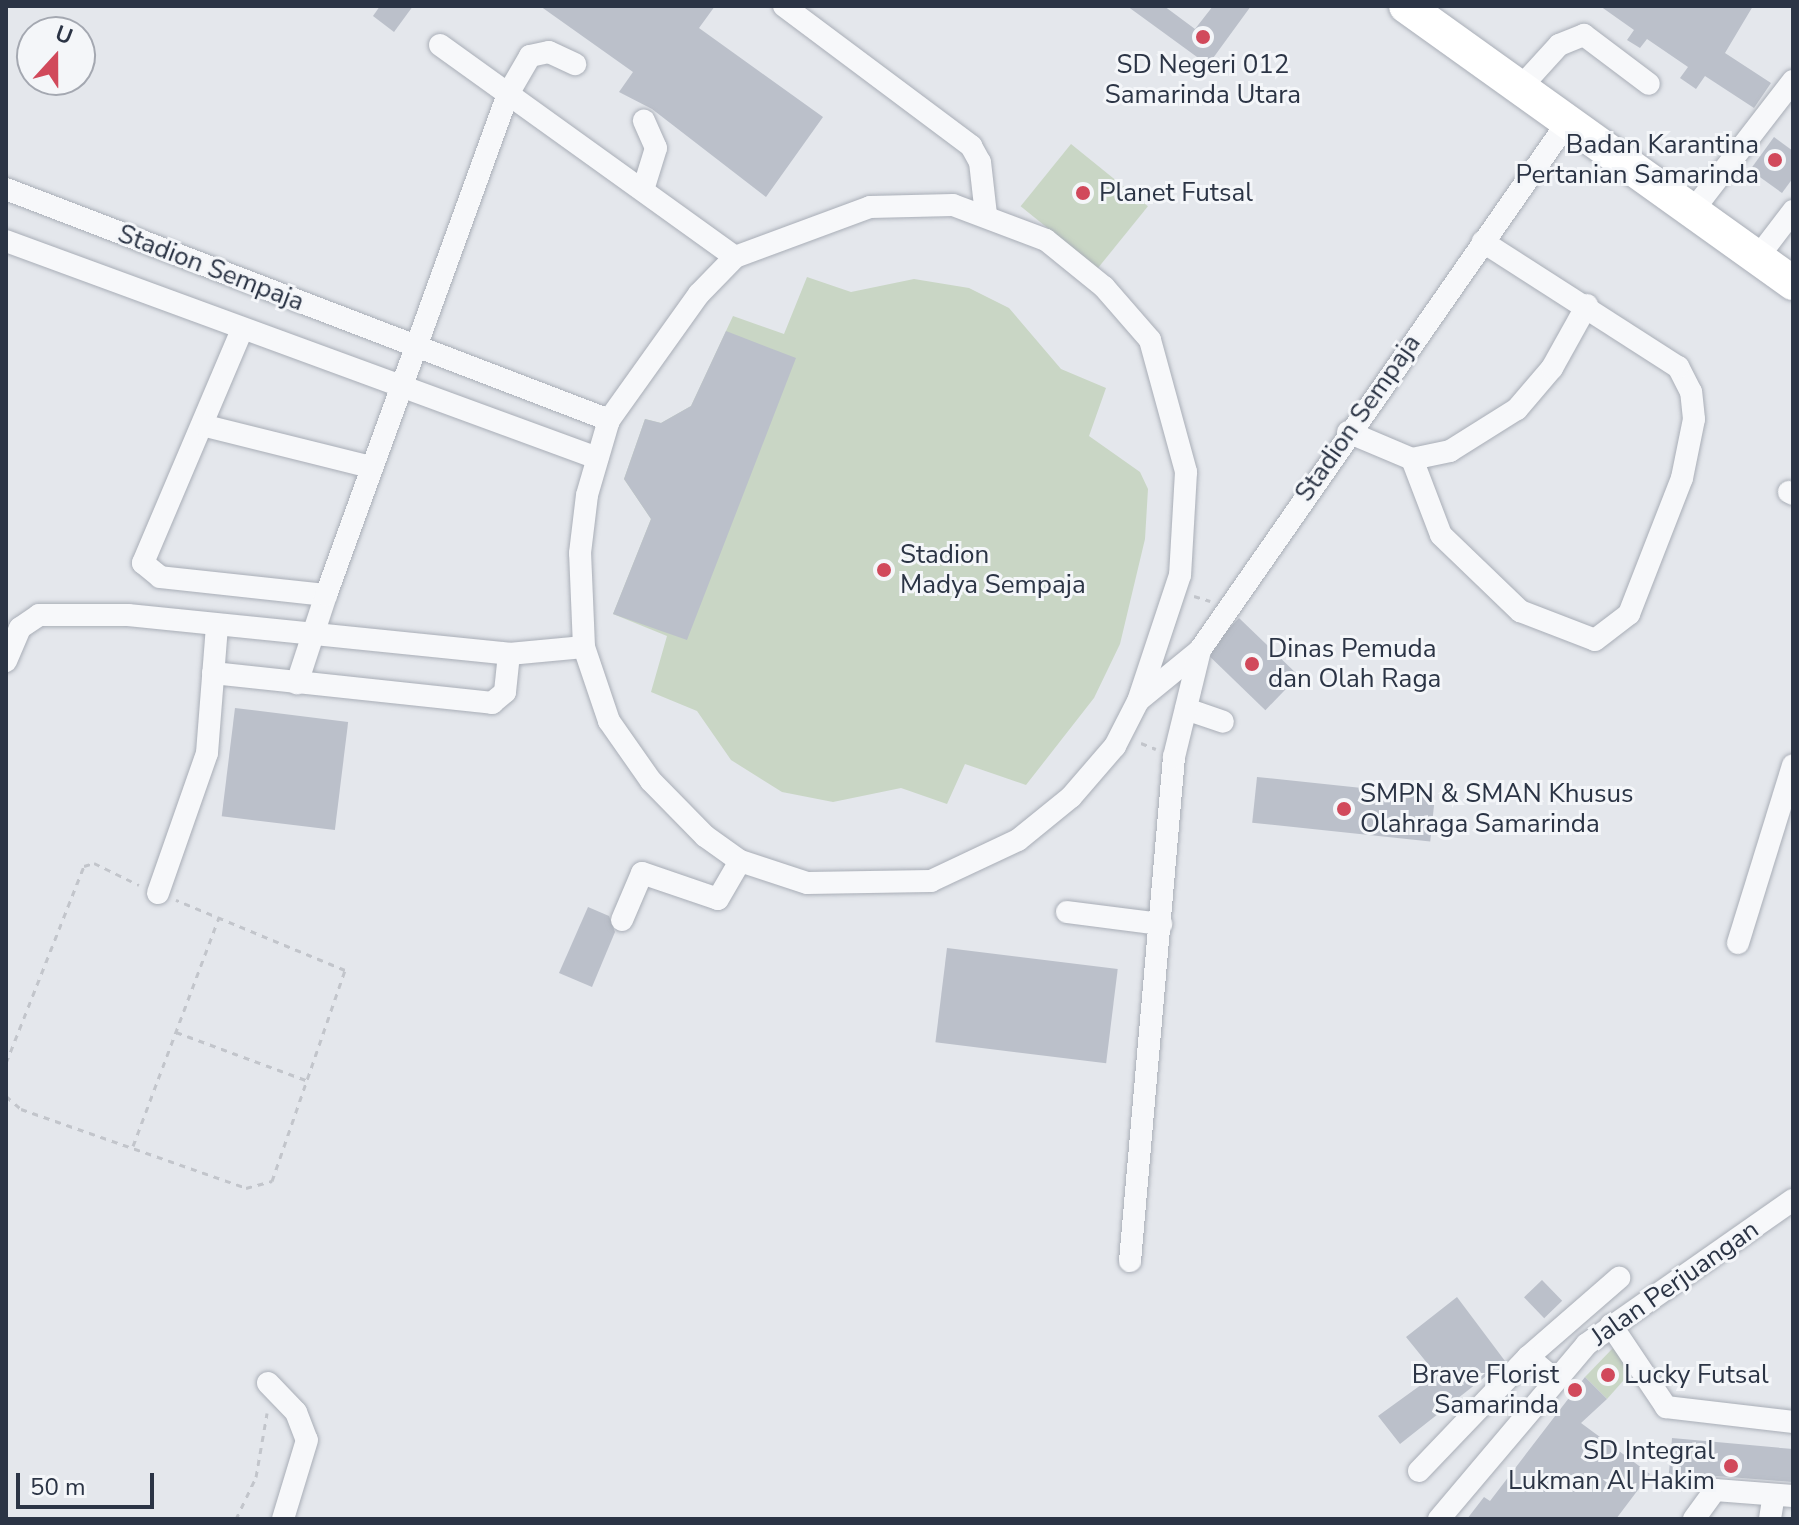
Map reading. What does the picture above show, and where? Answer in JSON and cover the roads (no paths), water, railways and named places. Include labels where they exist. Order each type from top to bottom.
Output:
[{"type":"highway","points":[[1425,12],[1519,89],[1694,209],[1793,283]]},
{"type":"street","points":[[784,6],[971,146],[980,162],[986,215]]},
{"type":"street","points":[[1519,89],[1559,45],[1584,35],[1649,84]]},
{"type":"street","points":[[440,45],[735,257]]},
{"type":"street","points":[[297,683],[370,467],[508,94],[530,56],[549,52],[575,64]]},
{"type":"street","points":[[1694,209],[1793,81]]},
{"type":"street","points":[[643,190],[656,148],[644,121]]},
{"type":"street","name":"Stadion Sempaja","points":[[1138,701],[1200,650],[1225,606],[1567,123]]},
{"type":"street","name":"Stadion Sempaja","points":[[6,189],[609,420]]},
{"type":"street","name":"Stadion Sempaja","points":[[953,205],[1046,240],[1104,287],[1150,340],[1186,472],[1187,527],[1177,590],[1138,701],[1121,735],[1071,797],[1018,840],[931,881],[807,883],[740,861],[705,836],[651,781],[609,721],[584,647],[580,553],[597,458],[609,420],[699,294],[735,257],[870,207],[953,205]]},
{"type":"street","points":[[1758,257],[1793,211]]},
{"type":"street","name":"Stadion Sempaja","points":[[6,241],[241,332],[597,458]]},
{"type":"street","points":[[1412,459],[1441,535],[1520,611],[1569,635],[1595,640],[1614,630],[1645,585],[1682,478],[1694,419],[1691,392],[1678,367],[1587,305],[1483,242]]},
{"type":"street","points":[[1348,432],[1412,459],[1450,451],[1517,409],[1552,368],[1587,305]]},
{"type":"street","name":"Stadion Sempaja","points":[[241,332],[206,426],[144,557],[148,573],[326,595]]},
{"type":"street","points":[[206,426],[370,467]]},
{"type":"street","points":[[6,661],[20,628],[39,615],[128,615],[509,654],[584,647]]},
{"type":"street","points":[[158,893],[207,753],[217,625]]},
{"type":"street","points":[[1130,1261],[1174,757],[1200,650]]},
{"type":"street","points":[[213,673],[492,703],[505,692],[509,654]]},
{"type":"street","points":[[1186,709],[1223,722]]},
{"type":"street","points":[[1738,943],[1793,765]]},
{"type":"street","points":[[622,920],[642,873],[718,899],[740,861]]},
{"type":"street","points":[[1067,912],[1161,924]]},
{"type":"street","name":"Jalan Perjuangan","points":[[1439,1519],[1554,1379],[1611,1325],[1793,1200]]},
{"type":"street","points":[[1419,1471],[1528,1357],[1619,1278]]},
{"type":"street","points":[[1611,1325],[1666,1407],[1793,1422]]},
{"type":"street","points":[[1528,1357],[1554,1379]]},
{"type":"street","points":[[268,1383],[296,1412],[307,1440],[283,1519]]},
{"type":"street","points":[[1694,1519],[1715,1490],[1783,1496],[1770,1519]]},
{"type":"place","name":"SD Negeri 012 Samarinda Utara","points":[[1203,37]]},
{"type":"place","name":"Badan Karantina Pertanian Samarinda","points":[[1775,160]]},
{"type":"place","name":"Planet Futsal","points":[[1083,193]]},
{"type":"place","name":"Stadion Madya Sempaja","points":[[884,570]]},
{"type":"place","name":"Dinas Pemuda dan Olah Raga","points":[[1252,664]]},
{"type":"place","name":"SMPN & SMAN Khusus Olahraga Samarinda","points":[[1344,809]]},
{"type":"place","name":"Lucky Futsal","points":[[1608,1375]]},
{"type":"place","name":"Brave Florist Samarinda","points":[[1575,1390]]},
{"type":"place","name":"SD Integral Lukman Al Hakim","points":[[1731,1466]]}]
